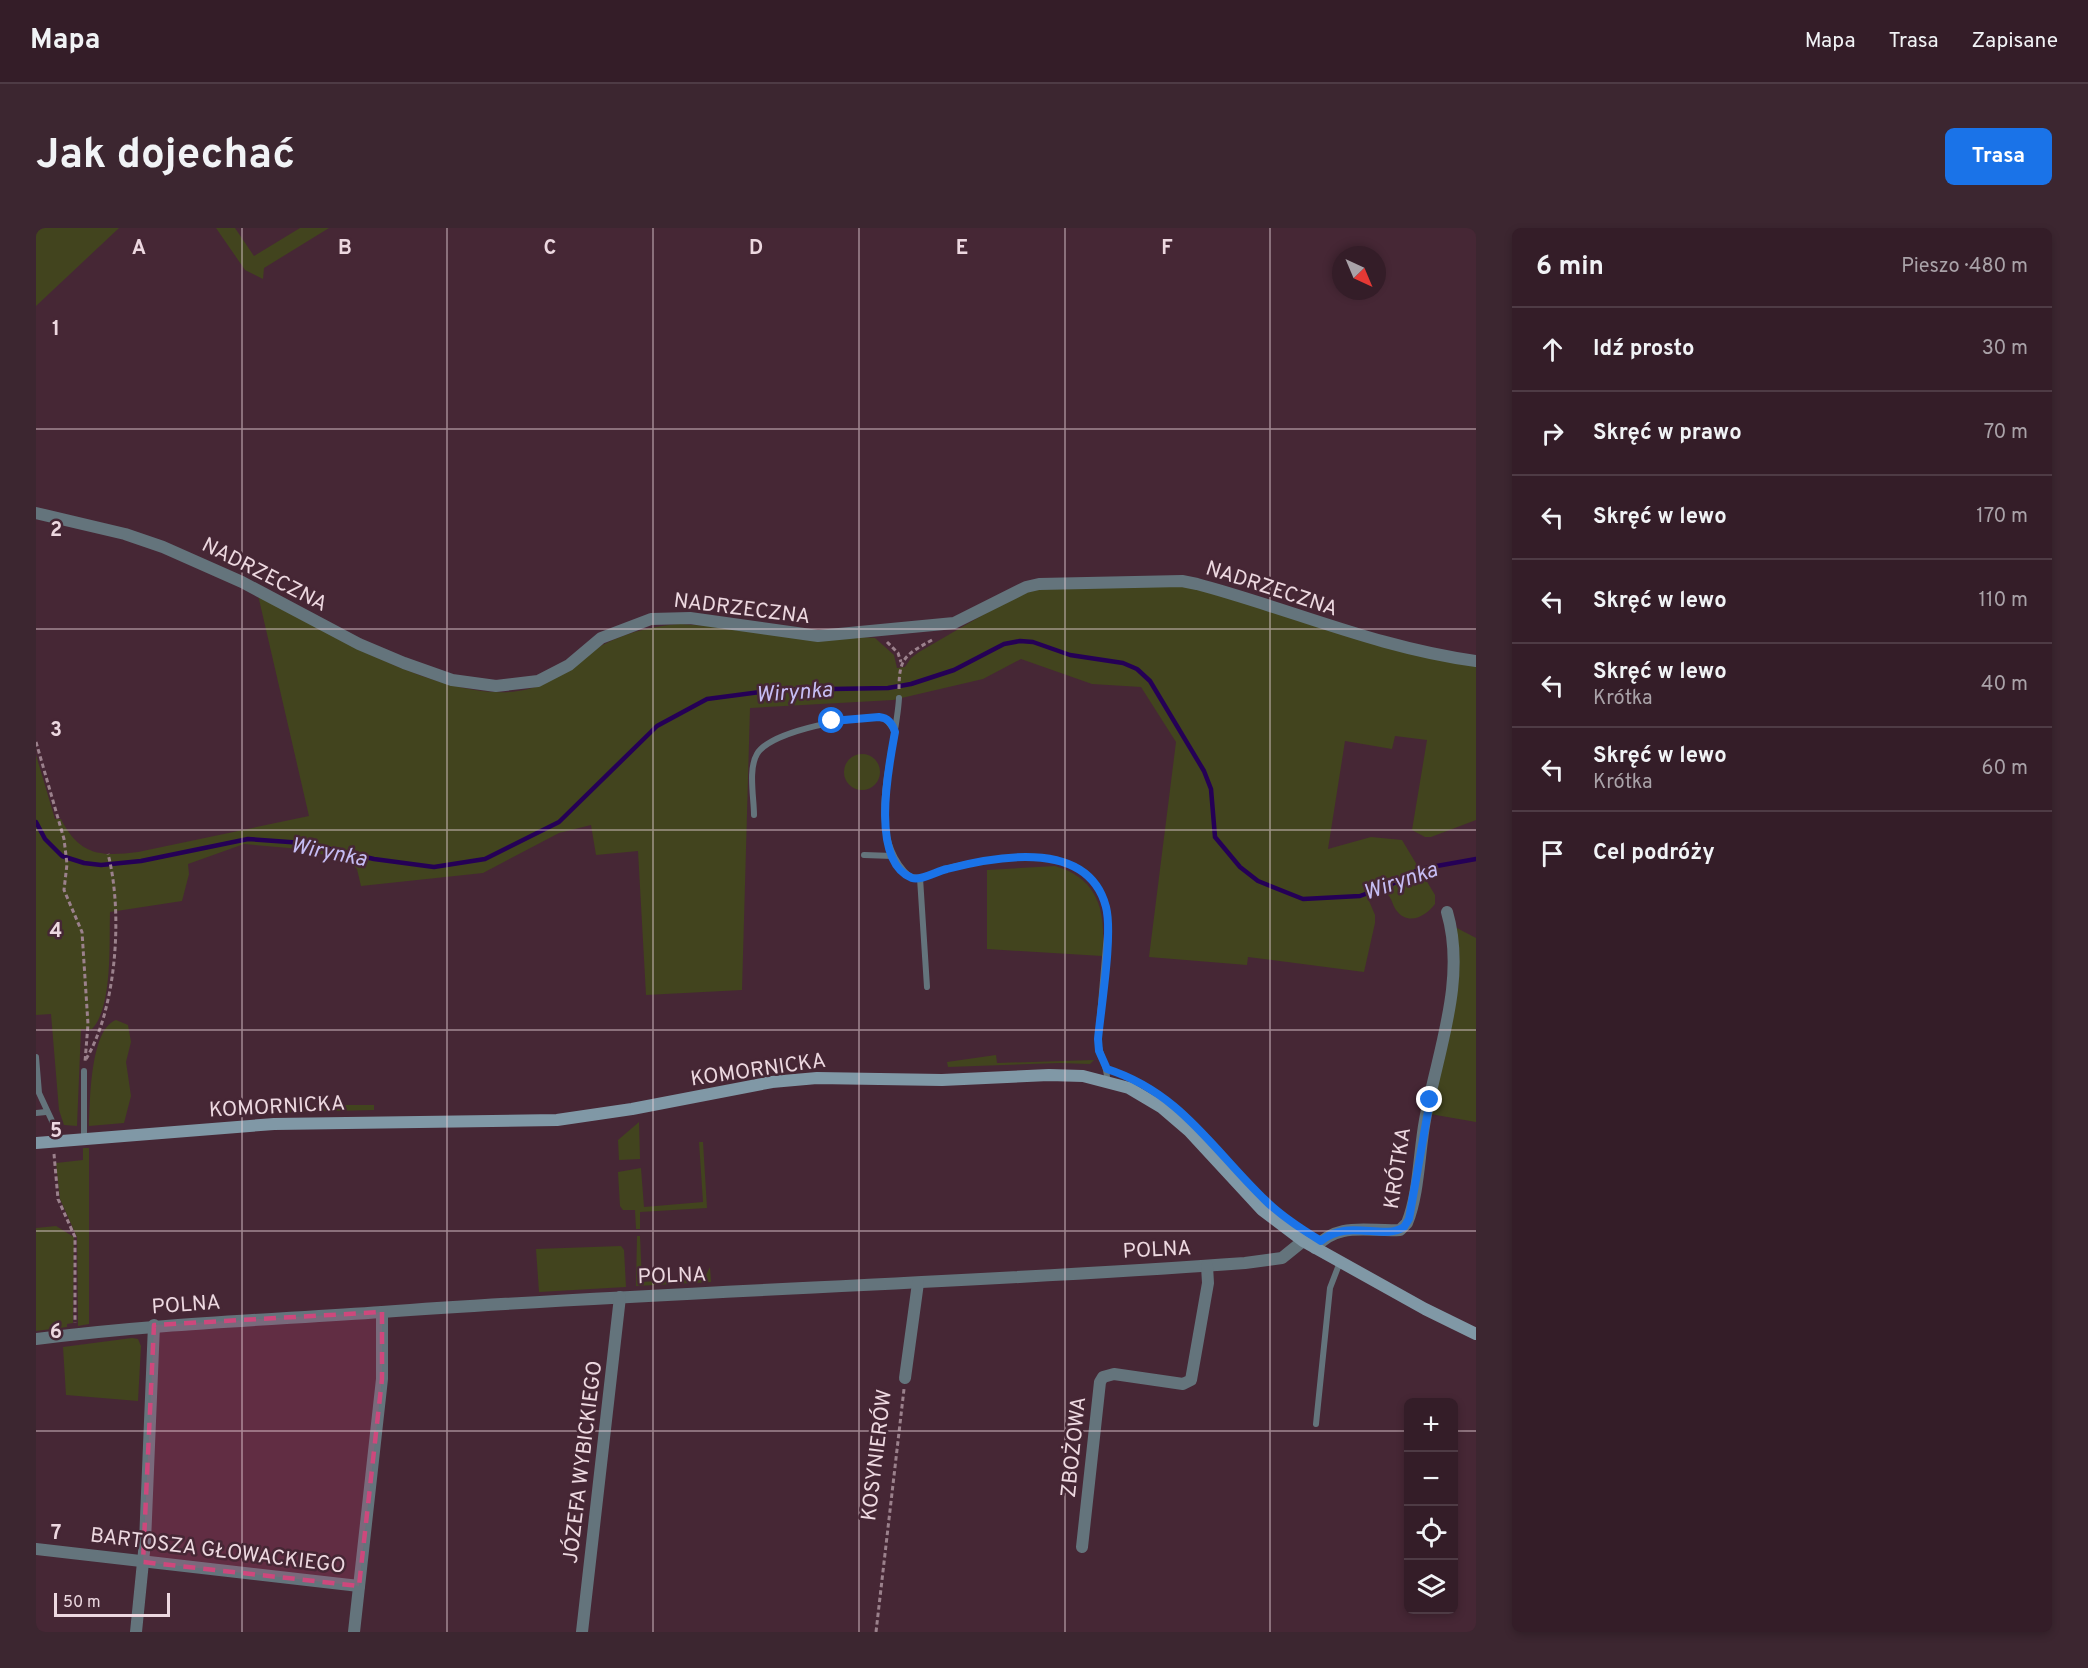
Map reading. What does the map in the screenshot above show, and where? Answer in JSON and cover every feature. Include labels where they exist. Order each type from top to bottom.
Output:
[{"type":"street","name":"NADRZECZNA","points":[[36,513],[125,534],[163,547],[242,582],[359,644],[414,667],[477,684],[518,686],[538,681],[569,665],[601,638],[616,630],[651,619],[690,618],[819,636],[954,623],[1026,587],[1039,584],[1182,581],[1210,587],[1358,636],[1431,654],[1476,661]]},
{"type":"street","name":"KRÓTKA","points":[[1315,1248],[1334,1232],[1400,1230],[1409,1219],[1425,1117],[1433,1091],[1452,989],[1454,946],[1447,912]]},
{"type":"street","name":"KOMORNICKA","points":[[36,1143],[60,1146],[84,1138],[293,1124],[557,1120],[806,1078],[949,1080],[1060,1075],[1107,1080],[1139,1093],[1171,1115],[1262,1210],[1302,1241],[1441,1318],[1476,1334]]},
{"type":"street","name":"POLNA","points":[[36,1339],[154,1325],[382,1312],[492,1303],[918,1283],[1207,1266],[1277,1259],[1289,1255],[1302,1241]]},
{"type":"street","name":"ZBOŻOWA","points":[[1082,1547],[1100,1382],[1103,1377],[1114,1374],[1183,1384],[1191,1380],[1208,1283],[1207,1266]]},
{"type":"street","name":"KOSYNIERÓW","points":[[905,1378],[918,1283]]},
{"type":"street","name":"JÓZEFA WYBICKIEGO","points":[[582,1632],[620,1297]]},
{"type":"street","points":[[354,1632],[382,1379],[382,1312]]},
{"type":"street","points":[[136,1632],[143,1562],[154,1325]]},
{"type":"street","name":"BARTOSZA GŁOWACKIEGO","points":[[36,1549],[359,1586]]},
{"type":"lane","points":[[899,698],[886,815],[887,842],[893,856],[909,876],[920,878],[975,863],[1038,857],[1071,864],[1090,878],[1104,899],[1107,915],[1098,1039],[1099,1051],[1107,1069],[1107,1080]]},
{"type":"lane","points":[[754,815],[754,763],[756,755],[768,744],[816,726],[850,718],[885,718],[895,732]]},
{"type":"lane","points":[[864,855],[893,856]]},
{"type":"lane","points":[[920,878],[927,987]]},
{"type":"lane","points":[[36,1057],[39,1093],[60,1146]]},
{"type":"lane","points":[[84,1071],[84,1138]]},
{"type":"lane","points":[[36,1113],[46,1112]]},
{"type":"lane","points":[[1316,1424],[1331,1283],[1340,1262]]},
{"type":"path","points":[[873,631],[891,646],[901,663]]},
{"type":"path","points":[[899,675],[901,663],[906,655],[935,638]]},
{"type":"path","points":[[36,742],[66,850],[64,890],[78,919],[85,950],[88,1024],[84,1071]]},
{"type":"path","points":[[85,1060],[99,1035],[111,988],[115,913],[113,872],[108,854]]},
{"type":"path","points":[[60,1146],[54,1152],[58,1199],[75,1237],[73,1328]]},
{"type":"path","name":"KOSYNIERÓW","points":[[876,1632],[905,1378]]},
{"type":"highlighted area","points":[[382,1312],[382,1379],[359,1586],[143,1562],[154,1325]]},
{"type":"green space","points":[[36,228],[119,228],[36,306]]},
{"type":"green space","points":[[216,228],[235,228],[254,256],[300,228],[329,228],[264,268],[263,279],[245,270]]},
{"type":"green space","points":[[1050,587],[1192,587],[1476,665],[1476,820],[1431,837],[1425,837],[1412,830],[1427,740],[1395,736],[1392,749],[1345,741],[1328,849],[1371,837],[1402,840],[1435,895],[1435,904],[1421,916],[1406,918],[1396,910],[1389,896],[1375,883],[1364,889],[1375,915],[1375,923],[1364,972],[1248,957],[1247,965],[1149,957],[1176,742],[1141,687],[1092,684],[1021,659],[983,679],[893,700],[750,708],[742,990],[646,995],[638,851],[596,855],[591,825],[559,833],[483,873],[361,886],[357,869],[346,859],[289,848],[244,844],[188,864],[189,874],[182,901],[110,912],[107,990],[104,1006],[92,1029],[81,1029],[77,1126],[64,1125],[59,1110],[51,1014],[36,1015],[36,755],[55,819],[61,819],[75,840],[92,851],[112,854],[138,852],[309,816],[258,595],[358,649],[398,667],[438,681],[478,690],[514,692],[552,680],[594,650],[614,639],[646,629],[680,624],[875,638],[894,655],[897,668],[905,667],[919,652],[1019,594]]},
{"type":"green space","points":[[862,754],[875,759],[880,772],[875,785],[862,790],[849,785],[844,772],[849,759]]},
{"type":"green space","points":[[1055,866],[1082,880],[1097,900],[1103,926],[1102,956],[987,949],[987,870]]},
{"type":"green space","points":[[1455,927],[1476,938],[1476,1122],[1430,1114]]},
{"type":"green space","points":[[116,1020],[128,1025],[131,1042],[126,1062],[131,1096],[124,1123],[89,1126],[91,1084],[96,1051],[107,1026]]},
{"type":"green space","points":[[996,1055],[997,1063],[1094,1060],[1090,1064],[948,1067],[947,1062]]},
{"type":"green space","points":[[374,1105],[374,1110],[290,1112],[290,1108]]},
{"type":"green space","points":[[639,1122],[640,1159],[619,1160],[618,1140]]},
{"type":"green space","points":[[699,1142],[703,1142],[707,1208],[640,1212],[640,1229],[636,1229],[635,1210],[623,1210],[620,1206],[618,1172],[641,1168],[644,1207],[703,1202]]},
{"type":"green space","points":[[83,1148],[89,1148],[89,1324],[78,1326],[77,1237],[60,1199],[56,1163],[83,1160]]},
{"type":"green space","points":[[56,1226],[74,1237],[73,1323],[67,1324],[67,1327],[36,1331],[36,1228]]},
{"type":"green space","points":[[637,1236],[640,1236],[642,1282],[700,1278],[706,1275],[710,1267],[711,1282],[636,1286]]},
{"type":"green space","points":[[621,1246],[624,1250],[626,1287],[539,1292],[536,1249]]},
{"type":"green space","points":[[138,1339],[141,1346],[138,1401],[66,1395],[63,1347]]},
{"type":"waterway","name":"Wirynka","points":[[36,822],[45,839],[62,856],[84,863],[101,865],[141,861],[248,839],[303,843],[374,859],[434,867],[485,859],[559,822],[657,726],[707,699],[775,690],[888,688],[911,684],[954,670],[1004,644],[1020,641],[1033,642],[1070,655],[1123,663],[1137,669],[1150,681],[1204,771],[1211,789],[1215,837],[1240,867],[1258,881],[1303,899],[1360,896],[1392,884],[1420,869],[1476,859]]},
{"type":"route","points":[[832,721],[879,717],[885,718],[893,726],[895,732],[886,800],[887,842],[896,862],[909,876],[914,879],[975,863],[1038,857],[1071,864],[1090,878],[1104,899],[1107,909],[1108,922],[1098,1039],[1099,1051],[1107,1069],[1135,1079],[1175,1105],[1266,1201],[1311,1235],[1321,1241],[1339,1230],[1400,1230],[1404,1227],[1409,1219],[1425,1117],[1430,1100]]}]
